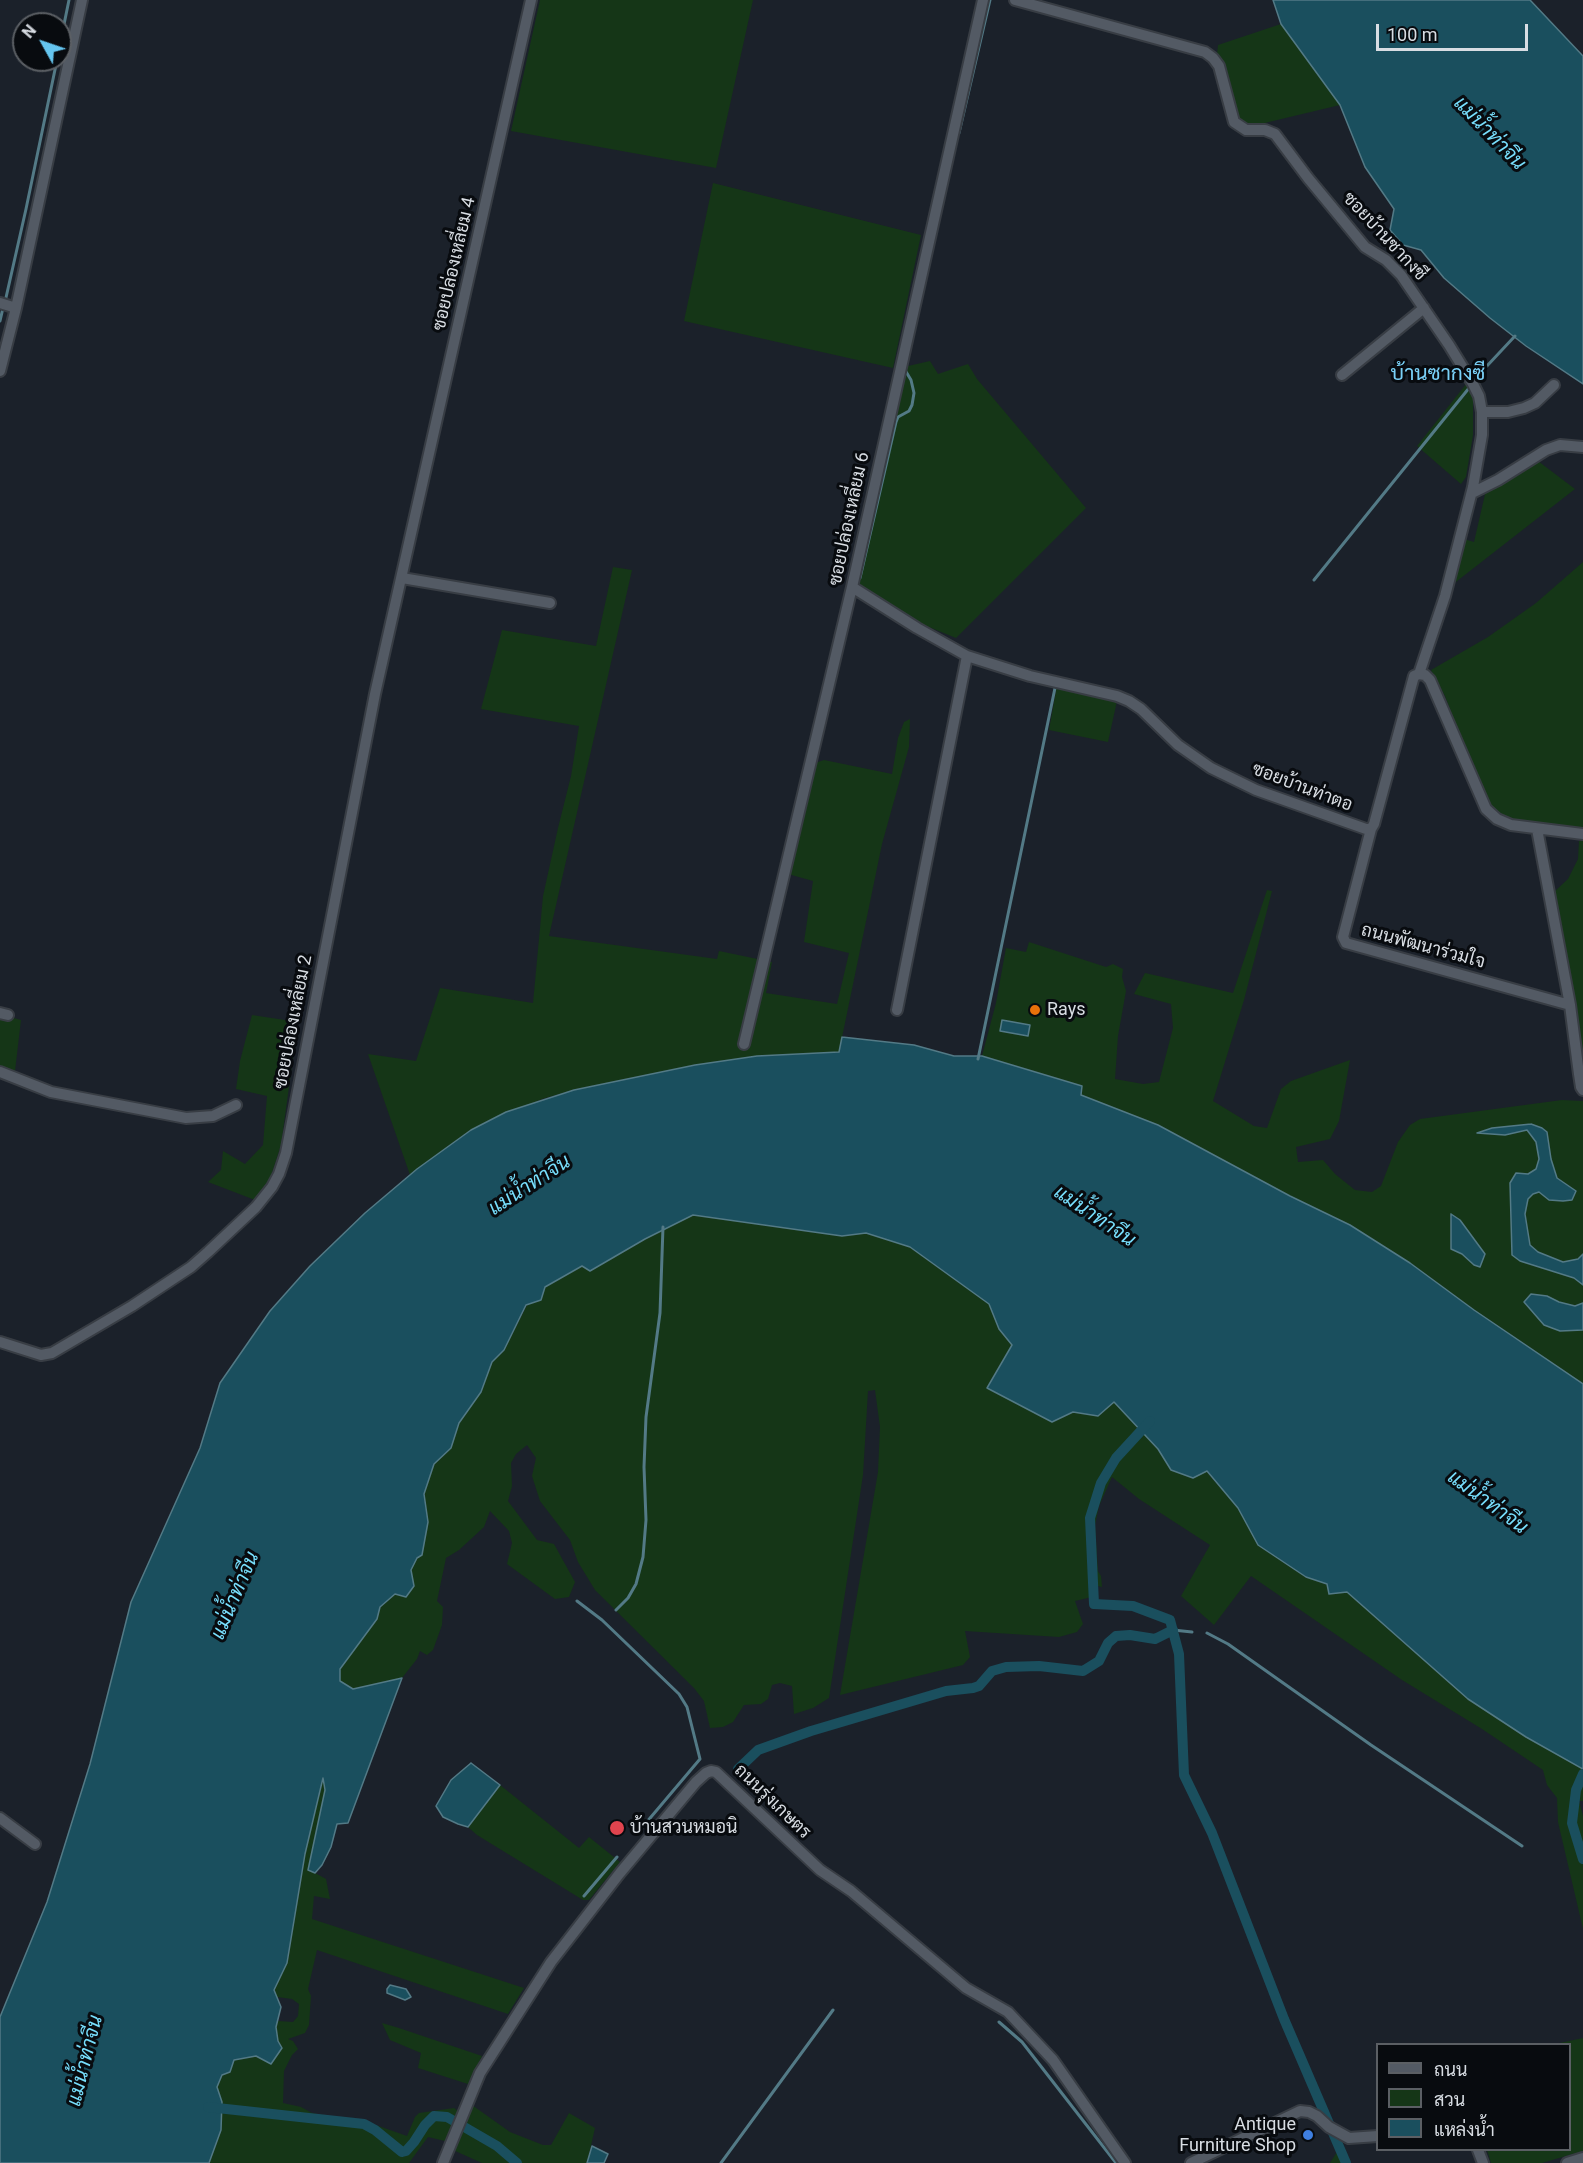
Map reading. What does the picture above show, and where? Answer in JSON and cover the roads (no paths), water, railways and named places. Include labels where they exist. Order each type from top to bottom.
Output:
[{"type":"street","points":[[0,371],[16,308],[82,0]]},
{"type":"street","name":"ซอยปล่องเหลี่ยม 4","points":[[411,536],[531,0]]},
{"type":"street","name":"ซอยปล่องเหลี่ยม 6","points":[[744,1044],[852,587],[983,0]]},
{"type":"street","name":"ซอยบ้านซากงซี","points":[[1015,0],[1205,52],[1213,58],[1219,66],[1234,122],[1246,130],[1265,130],[1275,134],[1365,247],[1394,267],[1424,308],[1473,384],[1479,396],[1482,412],[1482,435],[1472,493],[1445,596],[1419,674]]},
{"type":"street","points":[[0,303],[16,308]]},
{"type":"street","points":[[1342,375],[1424,308]]},
{"type":"street","points":[[1482,412],[1508,412],[1524,408],[1535,403],[1554,386]]},
{"type":"street","points":[[1472,493],[1498,480],[1546,450],[1560,445],[1583,447]]},
{"type":"street","name":"ซอยปล่องเหลี่ยม 2","points":[[0,1342],[41,1355],[52,1353],[132,1306],[191,1268],[256,1207],[279,1174],[286,1153],[375,694],[411,536]]},
{"type":"street","points":[[402,578],[550,603]]},
{"type":"street","name":"ซอยบ้านท่าตอ","points":[[852,587],[967,656],[1029,676],[1118,696],[1129,701],[1141,709],[1178,745],[1211,768],[1256,790],[1366,829],[1371,829],[1414,676],[1419,674]]},
{"type":"street","points":[[897,1010],[967,656]]},
{"type":"street","points":[[1419,674],[1425,675],[1430,680],[1486,809],[1497,819],[1511,825],[1583,834]]},
{"type":"street","name":"ถนนพัฒนาร่วมใจ","points":[[1371,829],[1343,937],[1346,943],[1570,1005]]},
{"type":"street","points":[[1537,829],[1570,1005],[1578,1074],[1583,1090]]},
{"type":"street","points":[[0,1072],[51,1092],[186,1118],[213,1116],[236,1105]]},
{"type":"street","name":"ถนนรุ่งเกษตร","points":[[443,2163],[480,2073],[551,1962],[696,1782],[711,1771],[716,1772],[820,1870],[851,1891],[966,1988],[1008,2012],[1053,2060],[1125,2163]]},
{"type":"street","points":[[0,1818],[35,1844]]},
{"type":"street","points":[[1191,2163],[1300,2111],[1309,2112],[1349,2138],[1376,2136]]},
{"type":"street","points":[[1567,2163],[1583,2158]]},
{"type":"water","name":"แม่น้ำท่าจีน","points":[[1273,0],[1530,0],[1583,56],[1583,384],[1526,346],[1490,318],[1444,278],[1421,250],[1403,245],[1390,230],[1394,209],[1365,167],[1340,105],[1281,24]]},
{"type":"water","points":[[1002,1020],[1030,1025],[1028,1036],[1000,1031]]},
{"type":"water","name":"แม่น้ำท่าจีน","points":[[842,1037],[914,1045],[954,1056],[982,1056],[1082,1086],[1081,1095],[1158,1125],[1290,1196],[1350,1225],[1410,1263],[1474,1310],[1583,1384],[1583,1769],[1526,1737],[1468,1699],[1347,1592],[1329,1594],[1327,1584],[1306,1577],[1258,1545],[1238,1508],[1207,1471],[1193,1478],[1171,1470],[1158,1449],[1114,1402],[1098,1416],[1073,1412],[1052,1422],[987,1388],[1012,1345],[999,1329],[989,1304],[910,1247],[866,1233],[842,1236],[693,1215],[645,1239],[590,1271],[582,1266],[545,1287],[541,1300],[526,1305],[504,1350],[492,1362],[481,1392],[459,1423],[451,1448],[434,1464],[424,1494],[428,1522],[422,1555],[417,1558],[411,1570],[414,1586],[406,1597],[395,1594],[380,1607],[377,1619],[340,1669],[340,1681],[353,1689],[402,1678],[348,1823],[337,1824],[331,1847],[315,1873],[308,1870],[325,1790],[323,1778],[305,1854],[287,1963],[274,1990],[281,2007],[276,2027],[278,2041],[282,2048],[271,2064],[256,2056],[234,2060],[230,2072],[222,2075],[217,2087],[222,2102],[221,2130],[209,2163],[0,2163],[0,2017],[47,1902],[90,1764],[131,1602],[200,1448],[220,1383],[270,1311],[310,1266],[365,1213],[417,1169],[471,1130],[506,1112],[574,1090],[695,1065],[757,1056],[839,1052]]},
{"type":"water","points":[[1531,1124],[1547,1132],[1551,1159],[1557,1178],[1576,1191],[1572,1200],[1549,1200],[1539,1192],[1528,1199],[1525,1214],[1530,1245],[1538,1252],[1563,1262],[1578,1259],[1583,1254],[1583,1285],[1574,1278],[1520,1261],[1512,1255],[1510,1183],[1516,1173],[1528,1174],[1536,1169],[1539,1159],[1536,1142],[1527,1130],[1505,1135],[1477,1133],[1492,1128]]},
{"type":"water","points":[[1451,1214],[1460,1220],[1485,1254],[1480,1267],[1451,1249]]},
{"type":"water","points":[[1531,1294],[1547,1296],[1575,1306],[1583,1303],[1583,1330],[1560,1331],[1544,1325],[1524,1302]]},
{"type":"water","points":[[471,1763],[500,1785],[468,1827],[443,1817],[436,1806],[451,1780]]},
{"type":"water","points":[[390,1985],[406,1989],[411,1997],[405,2000],[387,1993]]},
{"type":"water","points":[[592,2146],[608,2154],[604,2163],[587,2163]]},
{"type":"waterway","points":[[67,12],[69,0]]},
{"type":"waterway","points":[[959,133],[990,0]]},
{"type":"waterway","points":[[5,302],[55,72]]},
{"type":"waterway","points":[[0,321],[3,308]]},
{"type":"waterway","points":[[1314,580],[1486,367],[1515,336]]},
{"type":"waterway","points":[[860,578],[896,422],[898,417],[909,411],[912,405],[914,393],[911,380],[905,370]]},
{"type":"waterway","points":[[978,1059],[1055,688]]},
{"type":"waterway","points":[[616,1610],[628,1598],[636,1584],[643,1557],[646,1520],[644,1467],[646,1417],[660,1313],[663,1227]]},
{"type":"waterway","points":[[1150,1421],[1116,1458],[1101,1483],[1090,1518],[1094,1604],[1133,1606],[1170,1620],[1179,1654],[1184,1775],[1212,1833],[1284,2019],[1346,2163]]},
{"type":"waterway","points":[[577,1601],[602,1620],[679,1694],[687,1707],[700,1759],[640,1830]]},
{"type":"waterway","points":[[1173,1630],[1192,1632]]},
{"type":"waterway","points":[[738,1769],[758,1750],[811,1731],[946,1691],[979,1686],[992,1671],[1006,1667],[1039,1666],[1083,1671],[1099,1661],[1108,1643],[1116,1636],[1130,1635],[1155,1639],[1173,1630]]},
{"type":"waterway","points":[[1207,1633],[1228,1644],[1371,1745],[1522,1846]]},
{"type":"waterway","points":[[1583,1774],[1576,1790],[1572,1823],[1583,1859]]},
{"type":"waterway","points":[[584,1896],[617,1857]]},
{"type":"waterway","points":[[721,2163],[833,2010]]},
{"type":"waterway","points":[[999,2022],[1022,2042],[1116,2163]]},
{"type":"waterway","points":[[208,2107],[364,2124],[402,2152],[406,2151],[434,2116],[447,2117],[497,2146],[517,2163]]},
{"type":"place","name":"Rays","points":[[1035,1010]]},
{"type":"place","name":"บ้านสวนหมอนิ","points":[[617,1828]]},
{"type":"place","name":"Antique Furniture Shop","points":[[1308,2135]]},
{"type":"district","name":"บ้านซากงซี","points":[[1438,375]]}]
